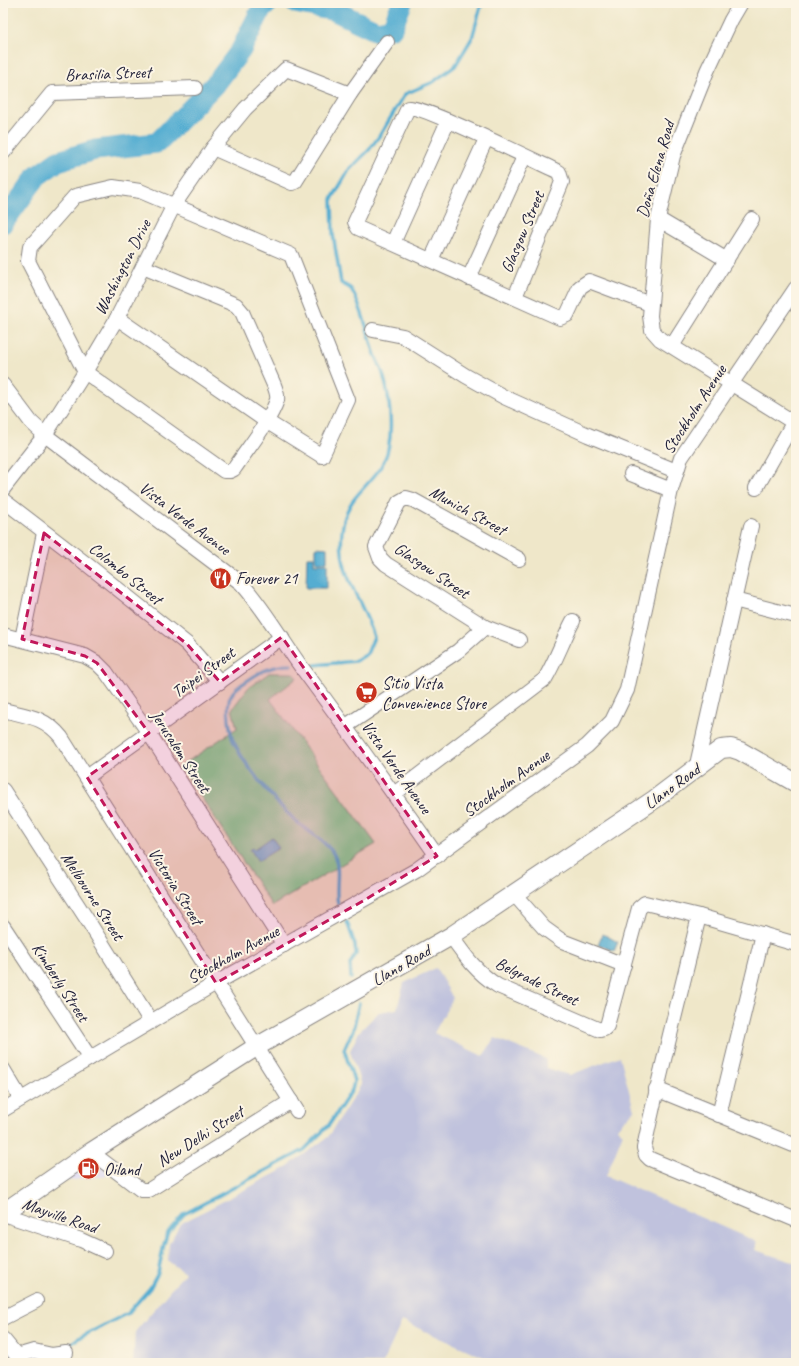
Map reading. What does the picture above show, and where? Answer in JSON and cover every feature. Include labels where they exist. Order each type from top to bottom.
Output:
[{"type":"main road","name":"Llano Road","points":[[3,1214],[91,1152],[256,1047],[451,936],[656,799],[721,749],[731,748],[796,783]]},
{"type":"street","name":"Doña Elena Road","points":[[741,3],[707,71],[683,129],[665,185],[658,219],[650,304],[652,330],[660,339],[795,420]]},
{"type":"street","points":[[212,148],[294,183],[350,94],[388,42]]},
{"type":"street","name":"Washington Drive","points":[[3,489],[44,435],[85,372],[117,318],[174,205],[212,148],[245,109],[284,70],[289,69],[350,94]]},
{"type":"street","name":"Brasilia Street","points":[[3,152],[52,93],[195,88]]},
{"type":"street","points":[[469,278],[524,157],[415,108],[408,108],[355,222],[358,228],[432,260],[469,278],[560,318],[567,315],[580,287],[589,281],[650,304]]},
{"type":"street","points":[[393,243],[448,122]]},
{"type":"street","points":[[432,260],[486,139]]},
{"type":"street","name":"Glasgow Street","points":[[515,297],[562,182],[559,172],[524,157]]},
{"type":"street","points":[[117,318],[266,420],[322,456],[348,400],[291,255],[140,191],[113,187],[75,196],[30,248],[28,261],[85,372],[224,471],[230,471],[234,469],[266,420],[277,399],[277,392],[242,312],[236,305],[143,267]]},
{"type":"street","points":[[658,219],[727,260]]},
{"type":"street","points":[[672,346],[752,219]]},
{"type":"street","name":"Stockholm Avenue","points":[[3,1110],[216,983],[393,884],[437,856],[587,746],[612,721],[627,690],[676,471],[689,444],[796,288]]},
{"type":"street","points":[[373,330],[403,336],[499,394],[588,435],[676,471]]},
{"type":"street","name":"Vista Verde Avenue","points":[[3,385],[30,422],[44,435],[233,576],[248,591],[282,637],[304,671],[346,726],[437,856]]},
{"type":"street","points":[[756,488],[795,420]]},
{"type":"street","points":[[631,474],[671,490]]},
{"type":"street","name":"Munich Street","points":[[399,502],[406,498],[413,500],[519,559]]},
{"type":"street","name":"Colombo Street","points":[[3,500],[89,566],[186,644],[220,682]]},
{"type":"street","name":"Glasgow Street","points":[[399,502],[376,547],[380,558],[386,564],[485,627],[519,640]]},
{"type":"street","points":[[696,769],[751,526]]},
{"type":"street","points":[[22,639],[44,532]]},
{"type":"street","points":[[734,600],[796,616]]},
{"type":"street","points":[[394,794],[545,678],[554,664],[560,647],[573,621]]},
{"type":"street","points":[[346,726],[458,651],[485,627]]},
{"type":"street","name":"Jerusalem Street","points":[[3,635],[85,656],[97,663],[106,672],[149,733],[284,945]]},
{"type":"street","name":"Taipei Street","points":[[87,777],[282,637]]},
{"type":"street","name":"Victoria Street","points":[[3,710],[40,719],[52,726],[87,777],[294,1106]]},
{"type":"street","name":"Melbourne Street","points":[[3,790],[90,924],[151,1022]]},
{"type":"street","points":[[514,894],[544,928],[562,941],[624,965],[639,908],[645,903],[699,916],[796,944]]},
{"type":"street","points":[[699,916],[666,1055],[656,1089],[644,1148],[646,1155],[650,1159],[796,1220]]},
{"type":"street","name":"Kimberly Street","points":[[3,926],[90,1058]]},
{"type":"street","points":[[719,1115],[763,934]]},
{"type":"street","name":"Belgrade Street","points":[[451,936],[474,968],[498,986],[600,1030],[607,1026],[624,965]]},
{"type":"street","points":[[3,1069],[21,1099]]},
{"type":"street","points":[[656,1089],[796,1146]]},
{"type":"street","name":"New Delhi Street","points":[[91,1152],[141,1190],[148,1190],[294,1106]]},
{"type":"street","name":"Mayville Road","points":[[3,1214],[81,1240],[104,1251]]},
{"type":"street","points":[[3,1318],[36,1301]]},
{"type":"street","points":[[3,1339],[17,1356],[34,1351],[52,1355],[66,1353]]},
{"type":"highlighted area","points":[[44,533],[187,644],[220,682],[282,637],[437,856],[363,901],[216,983],[87,777],[149,733],[97,663],[85,656],[22,639]]},
{"type":"shaded area","points":[[436,968],[453,998],[434,1033],[483,1056],[495,1038],[546,1059],[546,1068],[570,1075],[620,1056],[634,1110],[617,1128],[623,1133],[606,1176],[757,1242],[755,1250],[796,1263],[796,1363],[497,1363],[402,1321],[383,1363],[133,1363],[135,1332],[185,1273],[168,1261],[169,1244],[180,1224],[284,1169],[328,1137],[361,1085],[350,1051],[359,1032],[379,1012],[397,1009],[404,983]]},
{"type":"shaded area","points":[[93,1158],[110,1173],[103,1176],[66,1181],[63,1174]]},
{"type":"green space","points":[[269,673],[293,673],[297,678],[270,699],[376,844],[272,906],[181,766],[237,728],[232,709],[248,688]]},
{"type":"water","points":[[316,547],[327,548],[327,562],[316,562]]},
{"type":"water","points":[[307,557],[314,557],[314,564],[327,564],[327,588],[306,588]]},
{"type":"water","points":[[272,837],[279,848],[258,861],[250,849],[253,847],[255,849]]},
{"type":"water","points":[[603,934],[618,942],[614,951],[598,944]]},
{"type":"waterway","points":[[3,223],[37,176],[58,161],[95,150],[157,143],[217,82],[241,50],[261,10],[268,3]]},
{"type":"waterway","points":[[295,3],[335,11],[377,31],[392,28],[402,3]]},
{"type":"waterway","points":[[315,665],[356,661],[367,654],[374,637],[347,574],[343,561],[341,547],[342,532],[344,519],[348,509],[384,461],[387,452],[390,430],[386,383],[374,352],[364,318],[354,294],[351,289],[341,283],[333,234],[332,199],[349,170],[369,150],[380,135],[405,94],[433,82],[455,66],[472,38],[482,3]]},
{"type":"waterway","points":[[291,665],[277,666],[264,670],[233,692],[228,704],[231,732],[238,750],[253,773],[271,795],[298,823],[320,839],[335,856],[337,863],[338,904]]},
{"type":"waterway","points":[[347,922],[355,945],[356,954],[350,964],[351,978]]},
{"type":"waterway","points":[[64,1350],[77,1339],[128,1313],[150,1288],[158,1273],[168,1232],[184,1214],[304,1150],[329,1125],[352,1090],[354,1081],[344,1049],[353,1030],[359,1003]]},
{"type":"place","name":"Forever 21","points":[[221,578]]},
{"type":"place","name":"Sitio Vista Convenience Store","points":[[366,693]]},
{"type":"place","name":"Oiland","points":[[88,1169]]}]
